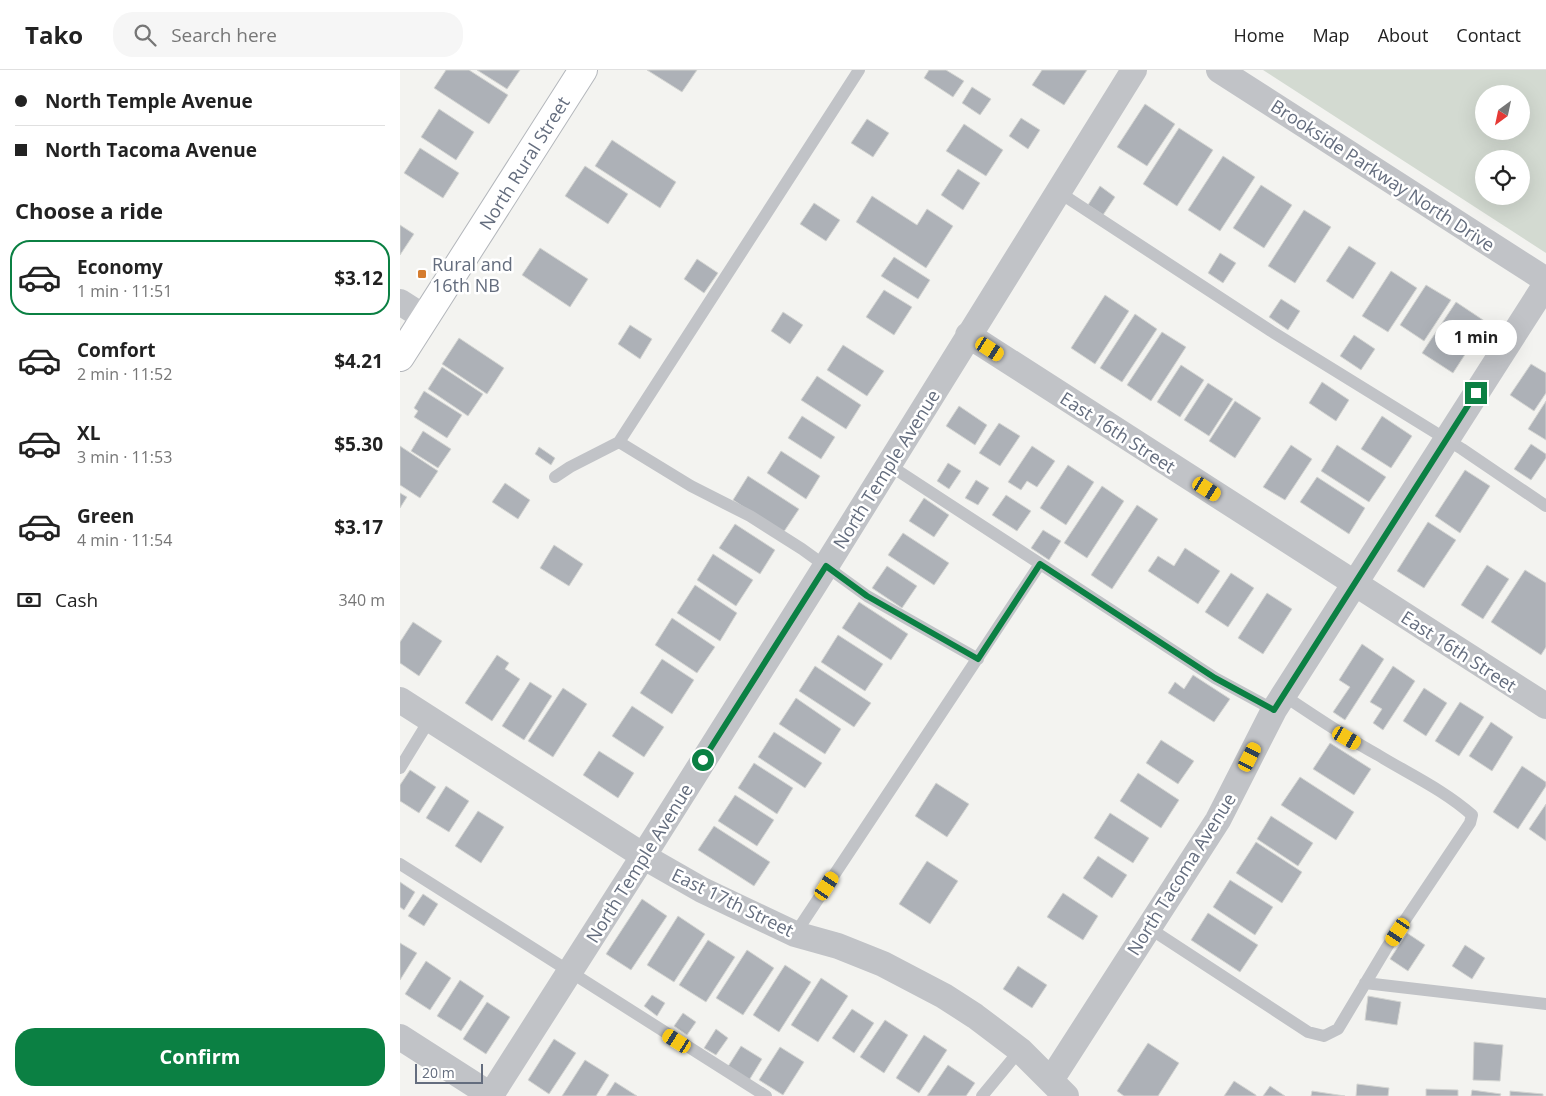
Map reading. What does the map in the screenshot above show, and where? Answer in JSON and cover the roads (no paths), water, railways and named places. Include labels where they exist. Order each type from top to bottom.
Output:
[{"type":"main road","name":"North Rural Street","points":[[400,357],[583,70]]},
{"type":"street","name":"North Temple Avenue","points":[[492,1096],[826,566],[1134,70]]},
{"type":"street","name":"Brookside Parkway North Drive","points":[[1219,70],[1546,280]]},
{"type":"street","name":"North Tacoma Avenue","points":[[1058,1088],[1149,928],[1218,820],[1278,703],[1546,284]]},
{"type":"street","points":[[400,302],[425,318]]},
{"type":"street","name":"East 16th Street","points":[[968,335],[1546,706]]},
{"type":"street","name":"East 17th Street","points":[[400,700],[644,856],[709,894],[795,934],[856,953],[884,964],[925,985],[975,1016],[1020,1050],[1058,1088]]},
{"type":"street","points":[[400,1037],[492,1096]]},
{"type":"lane","points":[[555,477],[570,467],[619,442],[859,70]]},
{"type":"lane","points":[[1057,192],[1271,331],[1447,440],[1546,506]]},
{"type":"lane","points":[[619,442],[691,486],[750,516],[826,566],[867,596],[978,659]]},
{"type":"lane","points":[[889,465],[1215,678],[1278,703],[1347,738],[1432,786],[1472,815],[1470,823],[1387,947],[1338,1029],[1324,1036],[1308,1032],[1149,928]]},
{"type":"lane","points":[[795,934],[1040,564]]},
{"type":"lane","points":[[400,768],[430,719]]},
{"type":"lane","points":[[400,864],[766,1096]]},
{"type":"lane","points":[[1365,983],[1546,1004]]},
{"type":"lane","points":[[982,1096],[1020,1050]]},
{"type":"place","name":"Rural and 16th NB","points":[[422,274]]}]
